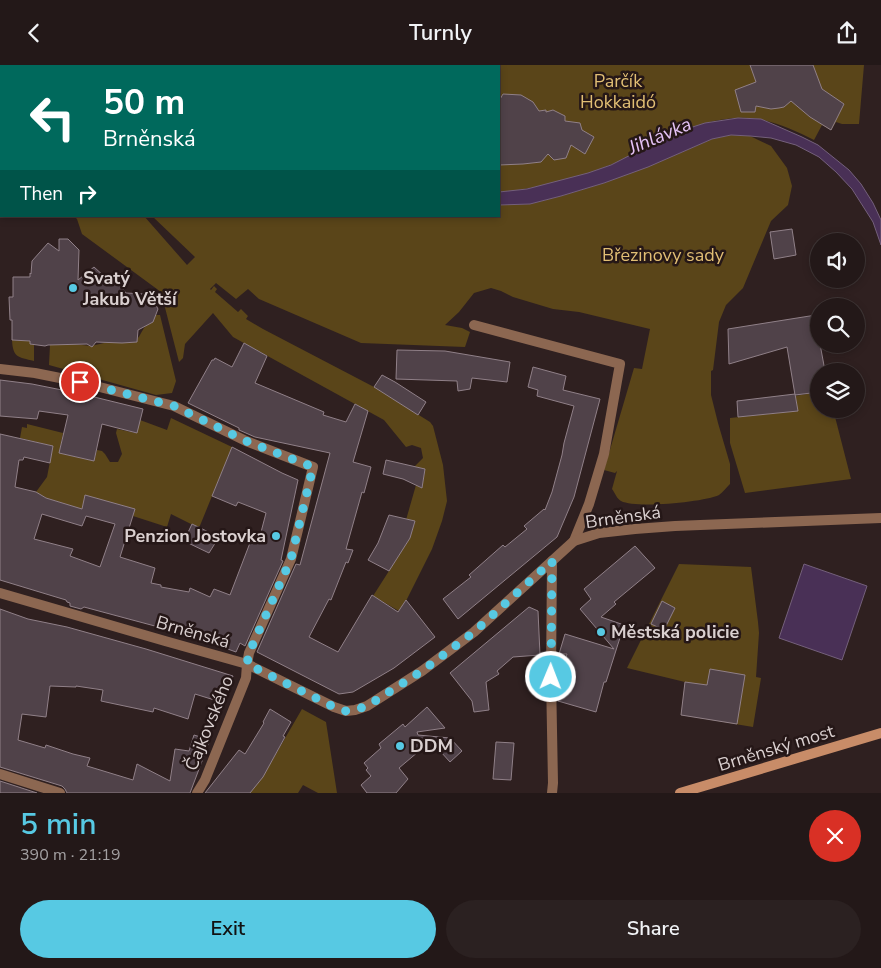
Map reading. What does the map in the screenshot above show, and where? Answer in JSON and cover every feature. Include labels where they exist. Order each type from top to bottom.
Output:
[{"type":"main road","name":"Brněnský most","points":[[680,793],[881,733]]},
{"type":"street","points":[[474,325],[620,364],[604,454],[589,504],[574,541]]},
{"type":"street","name":"Čajkovského","points":[[0,369],[35,373],[80,382],[174,406],[246,441],[313,467],[291,559],[249,653],[246,678],[205,780],[197,793]]},
{"type":"street","name":"Brněnská","points":[[0,593],[247,664],[334,707],[346,711],[367,706],[422,671],[474,632],[574,541],[599,533],[675,526],[881,518]]},
{"type":"street","points":[[552,561],[552,793]]},
{"type":"street","points":[[0,774],[60,793]]},
{"type":"green space","name":"Parčík Hokkaidó","points":[[500,65],[864,65],[859,124],[836,122],[831,130],[822,125],[814,140],[796,131],[763,120],[750,118],[723,119],[696,126],[658,141],[655,136],[649,139],[652,144],[637,153],[584,175],[500,192]]},
{"type":"green space","name":"Březinovy sady","points":[[731,135],[750,136],[771,146],[787,168],[792,186],[788,205],[771,221],[743,288],[726,305],[719,322],[713,370],[711,371],[711,395],[730,464],[730,484],[719,495],[711,498],[670,504],[641,504],[621,501],[612,489],[617,471],[615,473],[604,470],[634,368],[642,369],[650,329],[579,312],[553,309],[491,288],[474,293],[459,312],[445,325],[462,328],[470,332],[465,347],[361,343],[259,299],[248,289],[236,299],[216,283],[210,289],[214,286],[217,289],[215,292],[238,312],[241,309],[248,316],[246,319],[374,387],[430,422],[433,426],[443,465],[447,501],[432,549],[399,611],[373,596],[410,538],[415,521],[406,520],[416,485],[422,488],[425,470],[414,467],[423,458],[421,448],[412,445],[406,447],[384,420],[233,337],[213,313],[185,344],[183,358],[179,362],[161,292],[82,234],[75,217],[145,217],[187,265],[195,257],[153,217],[500,217],[500,205],[530,204],[604,183],[712,139]]},
{"type":"green space","points":[[156,315],[160,315],[176,381],[172,393],[156,395],[49,365],[50,345],[73,344],[91,346],[104,343],[133,342]]},
{"type":"green space","points":[[12,340],[30,341],[30,344],[34,345],[34,361],[17,356]]},
{"type":"green space","points":[[810,394],[810,418],[835,418],[851,479],[745,493],[730,443],[730,418],[797,411],[795,396]]},
{"type":"green space","points":[[171,418],[232,447],[199,528],[171,514],[167,527],[133,516],[135,509],[85,496],[82,509],[46,498],[36,492],[47,477],[53,446],[20,438],[22,427],[27,428],[27,424],[63,433],[59,453],[94,461],[97,450],[102,451],[110,462],[118,462],[122,454],[116,433],[117,429],[136,433],[140,420],[167,430]]},
{"type":"green space","points":[[679,564],[751,567],[759,633],[756,677],[761,678],[753,727],[681,715],[685,682],[627,668]]},
{"type":"green space","points":[[302,709],[326,722],[337,793],[318,793],[303,785],[298,793],[250,793],[266,771]]},
{"type":"shaded area","name":"Jihlávka","points":[[738,118],[761,119],[818,145],[849,170],[873,203],[881,220],[881,245],[873,222],[852,189],[836,172],[819,157],[796,145],[771,138],[731,135],[712,139],[648,167],[604,183],[530,204],[500,205],[500,192],[527,189],[588,173],[611,165],[677,132],[705,123]]},
{"type":"shaded area","points":[[804,564],[867,586],[842,660],[779,638]]},
{"type":"building","points":[[750,65],[813,65],[822,89],[844,104],[831,130],[810,117],[791,101],[784,107],[771,109],[756,106],[755,112],[741,112],[735,90],[756,82]]},
{"type":"building","points":[[503,94],[521,95],[533,102],[539,111],[553,110],[565,116],[565,121],[580,123],[582,130],[594,137],[585,154],[571,145],[566,158],[554,160],[548,154],[541,162],[500,165],[500,99]]},
{"type":"building","points":[[792,229],[796,255],[774,259],[770,232]]},
{"type":"building","name":"Svatý Jakub Větší","points":[[59,239],[68,239],[79,250],[78,280],[94,267],[105,277],[112,276],[126,293],[151,296],[158,309],[153,322],[138,330],[137,342],[96,342],[92,347],[87,344],[45,346],[30,344],[30,341],[12,340],[9,297],[13,297],[13,277],[30,277],[32,261],[48,243],[59,251]]},
{"type":"building","points":[[810,316],[810,353],[822,353],[824,363],[810,363],[810,393],[795,395],[787,347],[729,364],[728,329]]},
{"type":"building","points":[[244,343],[267,356],[255,383],[324,412],[323,415],[346,422],[355,404],[368,411],[353,462],[371,467],[346,549],[353,550],[348,563],[346,562],[331,600],[329,599],[309,637],[338,652],[372,595],[398,612],[406,600],[435,637],[394,668],[353,692],[339,694],[257,652],[296,564],[300,565],[330,453],[255,437],[188,403],[212,360],[215,358],[232,367]]},
{"type":"building","points":[[397,350],[445,351],[510,362],[507,382],[472,378],[470,389],[458,391],[457,381],[396,379]]},
{"type":"building","points":[[533,367],[566,376],[563,390],[600,399],[574,497],[557,537],[458,619],[443,599],[471,577],[469,575],[503,545],[505,547],[527,529],[524,526],[545,510],[552,492],[574,406],[537,396],[538,390],[528,387]]},
{"type":"building","points":[[382,375],[426,402],[418,415],[374,387]]},
{"type":"building","points":[[0,380],[82,394],[143,409],[137,433],[102,424],[94,461],[59,453],[68,415],[39,411],[37,419],[0,416]]},
{"type":"building","points":[[795,394],[798,411],[738,417],[737,401]]},
{"type":"building","points":[[0,434],[53,446],[50,463],[24,457],[23,460],[19,460],[15,487],[36,492],[46,498],[82,509],[85,495],[135,509],[120,557],[155,568],[151,583],[161,585],[161,587],[189,592],[190,588],[210,597],[214,589],[230,595],[253,535],[260,536],[266,513],[238,502],[236,506],[212,496],[232,447],[298,480],[281,560],[283,561],[245,646],[240,643],[236,652],[167,627],[166,629],[84,607],[81,609],[70,606],[70,603],[66,600],[0,580]],"holes":[[[42,514],[82,526],[86,516],[115,524],[100,567],[70,556],[73,549],[34,539]]]},
{"type":"building","points":[[386,460],[425,469],[422,488],[403,479],[383,474]]},
{"type":"building","points":[[389,515],[415,521],[410,538],[389,571],[368,560],[378,543]]},
{"type":"building","points":[[192,524],[219,537],[209,553],[184,541]]},
{"type":"building","points":[[635,546],[655,568],[614,602],[616,604],[601,617],[624,625],[606,682],[604,682],[596,712],[558,701],[567,671],[562,670],[567,654],[559,654],[565,634],[614,649],[580,609],[591,599],[584,589]]},
{"type":"building","points":[[662,601],[675,608],[664,630],[651,624]]},
{"type":"building","points":[[529,607],[538,611],[540,655],[513,657],[497,671],[499,674],[486,682],[489,710],[474,712],[472,701],[450,673]]},
{"type":"building","points":[[0,609],[28,619],[67,627],[146,649],[233,676],[224,703],[195,694],[188,719],[154,708],[153,712],[101,701],[103,690],[76,686],[50,686],[46,717],[22,714],[18,740],[45,748],[46,745],[90,758],[87,766],[133,780],[137,764],[170,781],[175,749],[189,751],[194,735],[210,740],[190,793],[67,793],[62,786],[0,767]]},
{"type":"building","points":[[710,669],[745,675],[737,724],[681,715],[685,682],[707,685]]},
{"type":"building","name":"DDM","points":[[427,707],[445,728],[417,732],[418,735],[450,738],[462,751],[450,762],[431,741],[399,768],[408,779],[396,793],[367,793],[361,785],[371,776],[366,770],[368,768],[364,763],[381,748],[379,744],[403,724],[405,727]]},
{"type":"building","points":[[270,709],[291,722],[263,777],[250,793],[205,793],[239,750],[245,754],[264,723]]},
{"type":"building","points":[[496,742],[514,743],[511,780],[493,779]]},
{"type":"building","points":[[0,781],[37,793],[0,793]]},
{"type":"place","name":"Svatý Jakub Větší","points":[[73,288]]},
{"type":"place","name":"Penzion Jostovka","points":[[276,536]]},
{"type":"place","name":"Městská policie","points":[[601,632]]},
{"type":"place","name":"DDM","points":[[400,746]]},
{"type":"route","points":[[80,382],[174,406],[246,441],[313,467],[291,559],[249,653],[247,664],[334,707],[346,711],[367,706],[422,671],[474,632],[552,561],[551,677]]}]
